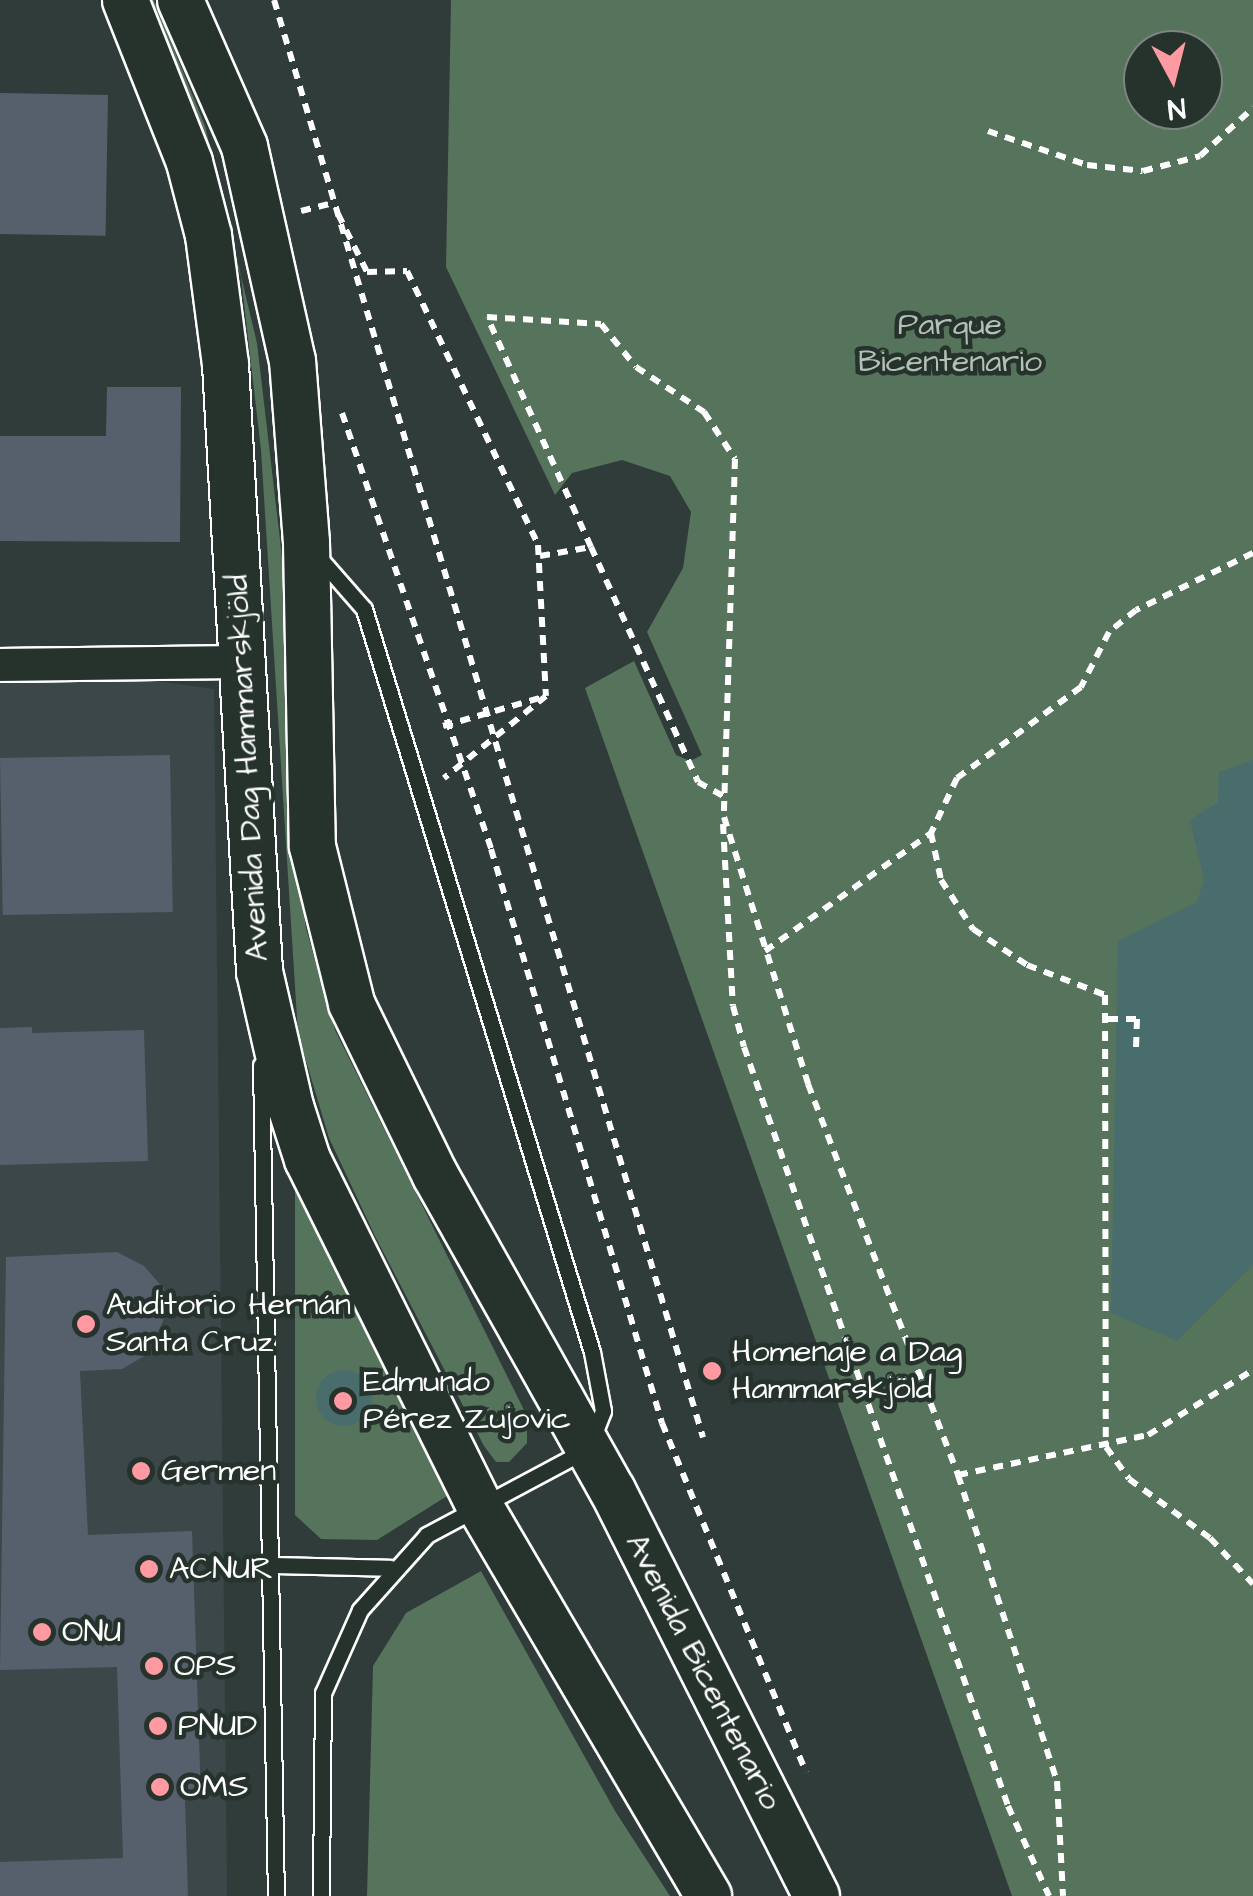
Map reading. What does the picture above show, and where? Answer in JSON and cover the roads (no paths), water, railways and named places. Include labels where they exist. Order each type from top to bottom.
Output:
[{"type":"main road","name":"Avenida Dag Hammarskjöld","points":[[125,0],[189,162],[208,234],[225,364],[259,971],[307,1159],[479,1505]]},
{"type":"main road","name":"Avenida Dag Hammarskjöld","points":[[180,0],[244,146],[267,220],[292,360],[306,542],[312,846],[351,1003],[411,1131],[588,1449]]},
{"type":"main road","name":"Avenida Bicentenario","points":[[588,1449],[816,1896]]},
{"type":"main road","points":[[479,1505],[708,1896]]},
{"type":"street","points":[[0,664],[242,662]]},
{"type":"lane","points":[[306,542],[364,609],[592,1352],[603,1410],[588,1449],[479,1505],[390,1568],[360,1610],[323,1693],[321,1896]]},
{"type":"lane","points":[[259,971],[276,1896]]},
{"type":"lane","points":[[271,1566],[390,1568]]},
{"type":"water","points":[[1253,760],[1253,1265],[1177,1341],[1111,1313],[1118,941],[1197,902],[1204,879],[1190,820],[1218,802],[1219,772]]},
{"type":"water","points":[[344,1370],[364,1378],[372,1398],[364,1418],[344,1426],[324,1418],[316,1398],[324,1378]]},
{"type":"place","name":"Auditorio Hernán Santa Cruz","points":[[86,1324]]},
{"type":"place","name":"Homenaje a Dag Hammarskjöld","points":[[712,1371]]},
{"type":"place","name":"Edmundo Pérez Zujovic","points":[[343,1401]]},
{"type":"place","name":"Germen","points":[[141,1471]]},
{"type":"place","name":"ACNUR","points":[[149,1569]]},
{"type":"place","name":"ONU","points":[[42,1632]]},
{"type":"place","name":"OPS","points":[[154,1666]]},
{"type":"place","name":"PNUD","points":[[158,1726]]},
{"type":"place","name":"OMS","points":[[160,1787]]},
{"type":"park label","name":"Parque Bicentenario","points":[[950,344]]}]
